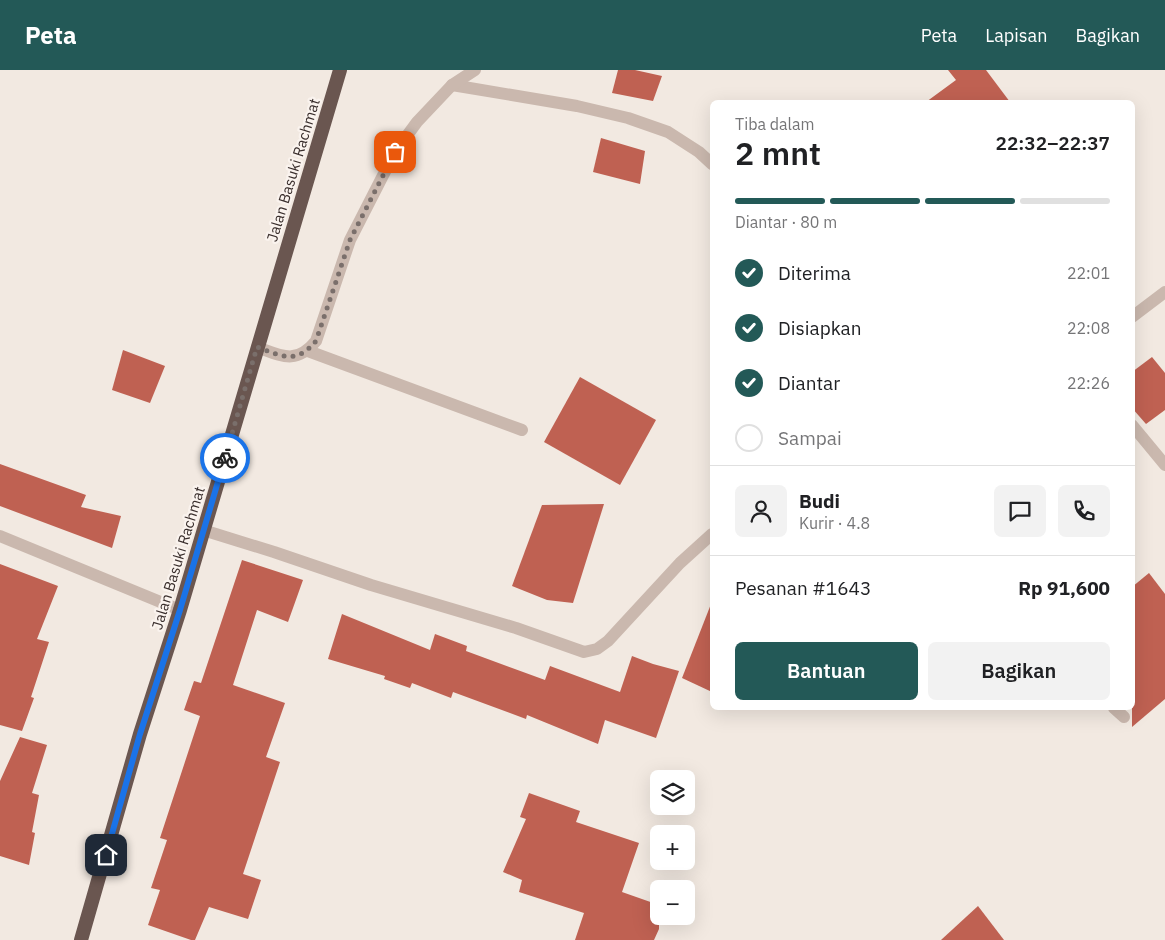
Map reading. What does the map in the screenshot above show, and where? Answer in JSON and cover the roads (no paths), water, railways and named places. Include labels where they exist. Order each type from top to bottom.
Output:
[{"type":"highway","name":"Jalan Basuki Rachmat","points":[[81,940],[140,734],[180,610],[340,70]]},
{"type":"street","points":[[257,347],[286,358],[301,355],[308,351],[316,341],[350,240],[395,152],[417,122],[452,86],[475,70]]},
{"type":"street","points":[[452,86],[568,104],[628,118],[668,132],[699,152],[710,162]]},
{"type":"street","points":[[1135,315],[1165,292]]},
{"type":"street","points":[[308,351],[522,430]]},
{"type":"street","points":[[1135,429],[1165,465]]},
{"type":"street","points":[[203,530],[371,585],[516,628],[584,652],[597,650],[608,641],[680,563],[710,536]]},
{"type":"street","points":[[0,536],[180,610]]},
{"type":"street","points":[[1116,710],[1124,717]]}]
